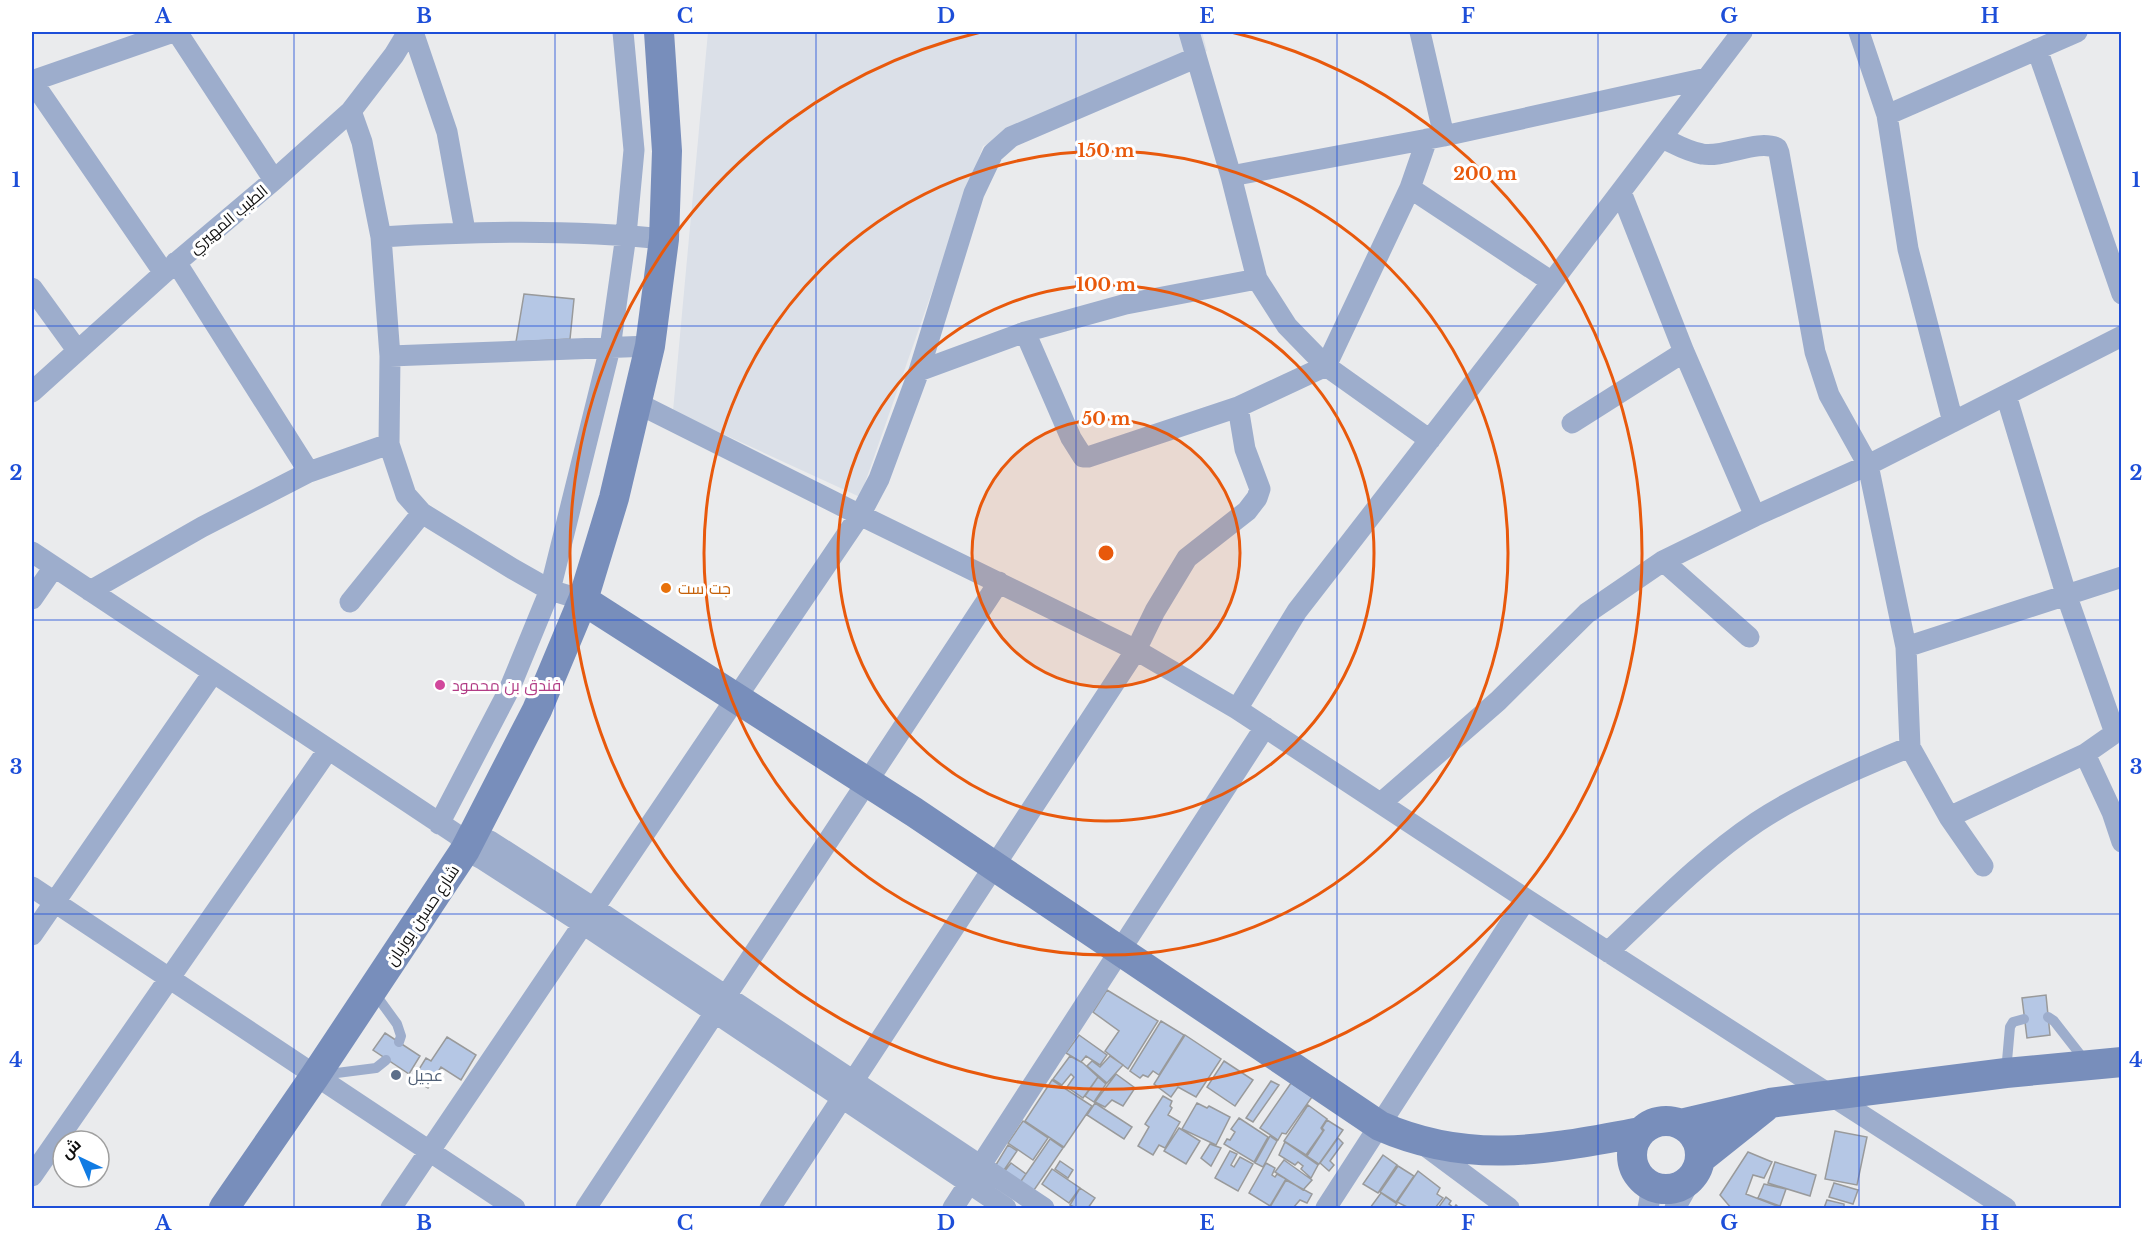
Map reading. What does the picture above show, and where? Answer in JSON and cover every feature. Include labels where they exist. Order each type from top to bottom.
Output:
[{"type":"main road","name":"شارع حسين بوزيان","points":[[224,1209],[372,990],[466,840],[537,710],[583,600],[614,498],[650,346],[664,239],[667,151],[659,32]]},
{"type":"main road","points":[[583,600],[914,812],[1380,1126],[1420,1142],[1450,1148],[1519,1151],[1553,1148],[1641,1132]]},
{"type":"main road","points":[[1770,1103],[1696,1168],[1683,1185],[1662,1190],[1650,1198],[1643,1181],[1636,1172],[1632,1152],[1641,1132],[1649,1125],[1659,1122],[1680,1124],[1770,1103],[1830,1095],[2006,1073],[2121,1062]]},
{"type":"main road","points":[[1680,1124],[1696,1138],[1700,1148],[1696,1168]]},
{"type":"main road","points":[[1553,1148],[1633,1162]]},
{"type":"street","points":[[274,180],[175,32],[143,37],[34,77],[170,267],[309,472]]},
{"type":"street","points":[[410,32],[447,132],[465,231]]},
{"type":"street","name":"الطيب المهيري","points":[[32,392],[170,267],[274,180],[351,111],[410,32]]},
{"type":"street","points":[[439,824],[509,690],[550,590],[609,348],[626,235],[634,150],[623,32]]},
{"type":"street","points":[[1189,32],[1231,176],[1257,279],[1287,326],[1326,366],[1430,440]]},
{"type":"street","points":[[1025,332],[1071,438],[1083,457],[1094,456],[1238,407],[1326,366],[1435,137],[1420,32]]},
{"type":"street","points":[[1237,709],[1297,611],[1742,32]]},
{"type":"street","points":[[1859,32],[1887,116],[1908,249],[1953,422]]},
{"type":"street","points":[[1887,116],[2077,32]]},
{"type":"street","points":[[2037,49],[2121,294]]},
{"type":"street","points":[[391,1209],[860,515],[879,479],[919,371],[974,193],[993,153],[1011,137],[1195,58]]},
{"type":"street","points":[[1231,176],[1435,137],[1707,78]]},
{"type":"street","points":[[351,111],[362,142],[381,237],[390,356],[389,444],[406,495],[422,513],[550,590],[583,600]]},
{"type":"street","points":[[1662,138],[1688,151],[1703,155],[1730,153],[1767,145],[1776,148],[1815,352],[1829,395],[1868,465],[1905,647],[1910,747],[1949,818],[1983,866]]},
{"type":"street","points":[[1410,188],[1552,282]]},
{"type":"street","points":[[1621,192],[1684,352],[1755,516]]},
{"type":"street","points":[[381,237],[465,231],[626,235],[664,239]]},
{"type":"street","points":[[919,371],[1025,332],[1125,304],[1257,279]]},
{"type":"street","points":[[32,288],[77,350]]},
{"type":"street","points":[[1381,803],[1498,701],[1587,613],[1664,561],[1755,516],[1868,465],[2121,336]]},
{"type":"street","points":[[390,356],[650,346]]},
{"type":"street","points":[[1572,423],[1684,352]]},
{"type":"street","points":[[1949,818],[2085,754],[2118,732],[2067,594],[2006,395]]},
{"type":"street","points":[[637,403],[1136,650],[1237,709],[2006,1209]]},
{"type":"street","points":[[770,1209],[1136,650],[1155,611],[1187,558],[1246,511],[1257,498],[1260,489],[1245,449],[1238,407]]},
{"type":"street","points":[[90,591],[202,527],[309,472],[389,444]]},
{"type":"street","points":[[350,602],[422,513]]},
{"type":"street","points":[[32,552],[439,824],[466,840],[490,841],[589,916],[975,1175],[1044,1209]]},
{"type":"street","points":[[1664,561],[1749,637]]},
{"type":"street","points":[[32,599],[54,567]]},
{"type":"street","points":[[1905,647],[2121,577]]},
{"type":"street","points":[[586,1209],[999,582]]},
{"type":"street","points":[[32,935],[213,673]]},
{"type":"street","points":[[953,1209],[1265,727]]},
{"type":"street","points":[[1608,952],[1725,845],[1759,820],[1861,767],[1910,747]]},
{"type":"street","points":[[32,1176],[328,750]]},
{"type":"street","points":[[2085,754],[2112,812],[2121,842]]},
{"type":"street","points":[[32,887],[515,1209]]},
{"type":"street","points":[[1326,1209],[1526,899]]},
{"type":"street","points":[[1420,1142],[1509,1209]]},
{"type":"street","points":[[1675,1209],[1696,1168]]},
{"type":"street","points":[[975,1175],[1006,1209]]},
{"type":"lane","points":[[372,990],[397,1024],[401,1036],[399,1042]]},
{"type":"lane","points":[[2048,1017],[2054,1021],[2088,1065]]},
{"type":"lane","points":[[2006,1073],[2010,1027],[2013,1022],[2024,1019]]},
{"type":"lane","points":[[315,1076],[376,1068],[386,1060]]},
{"type":"shaded area","points":[[708,32],[1202,32],[1207,51],[983,146],[860,497],[673,411]]},
{"type":"building","points":[[524,294],[574,299],[570,339],[516,342]]},
{"type":"building","points":[[1107,990],[1158,1021],[1128,1069],[1105,1051],[1119,1031],[1093,1012]]},
{"type":"building","points":[[2046,995],[2050,1035],[2027,1038],[2022,998]]},
{"type":"building","points":[[1161,1021],[1184,1035],[1159,1075],[1153,1071],[1148,1077],[1143,1075],[1140,1078],[1130,1071]]},
{"type":"building","points":[[385,1033],[420,1056],[409,1074],[373,1050]]},
{"type":"building","points":[[1079,1035],[1107,1055],[1100,1065],[1086,1056],[1081,1062],[1066,1053]]},
{"type":"building","points":[[1185,1035],[1221,1059],[1196,1097],[1178,1087],[1171,1097],[1154,1084]]},
{"type":"building","points":[[447,1037],[476,1055],[461,1080],[441,1067],[428,1088],[413,1079],[426,1058],[431,1061]]},
{"type":"building","points":[[1070,1056],[1083,1063],[1098,1077],[1083,1098],[1067,1087],[1074,1077],[1071,1074],[1062,1085],[1053,1079]]},
{"type":"building","points":[[1110,1056],[1123,1065],[1107,1083],[1087,1066],[1092,1061],[1100,1067]]},
{"type":"building","points":[[1224,1061],[1253,1080],[1235,1106],[1207,1087]]},
{"type":"building","points":[[1116,1074],[1135,1088],[1123,1106],[1112,1100],[1105,1107],[1095,1102]]},
{"type":"building","points":[[1098,1077],[1106,1084],[1094,1102],[1085,1096]]},
{"type":"building","points":[[1052,1080],[1092,1106],[1064,1147],[1025,1121]]},
{"type":"building","points":[[1271,1081],[1279,1085],[1253,1122],[1246,1118]]},
{"type":"building","points":[[1291,1083],[1312,1097],[1286,1134],[1282,1133],[1278,1140],[1260,1128]]},
{"type":"building","points":[[1163,1096],[1172,1101],[1170,1106],[1172,1108],[1168,1115],[1180,1122],[1165,1148],[1159,1145],[1153,1155],[1138,1146],[1149,1127],[1145,1124]]},
{"type":"building","points":[[1095,1103],[1132,1127],[1124,1139],[1087,1115]]},
{"type":"building","points":[[1197,1103],[1207,1108],[1209,1106],[1230,1117],[1216,1145],[1182,1129]]},
{"type":"building","points":[[1308,1105],[1327,1119],[1321,1128],[1323,1131],[1306,1155],[1284,1141]]},
{"type":"building","points":[[1239,1118],[1268,1137],[1254,1162],[1224,1144],[1235,1132],[1231,1129]]},
{"type":"building","points":[[1327,1120],[1343,1130],[1319,1164],[1307,1156],[1324,1130],[1322,1128]]},
{"type":"building","points":[[1023,1121],[1048,1138],[1033,1160],[1008,1143]]},
{"type":"building","points":[[1179,1128],[1200,1141],[1186,1164],[1164,1151]]},
{"type":"building","points":[[1835,1131],[1867,1137],[1857,1185],[1825,1179]]},
{"type":"building","points":[[1270,1136],[1277,1141],[1263,1167],[1255,1163]]},
{"type":"building","points":[[1338,1138],[1343,1143],[1330,1161],[1334,1165],[1329,1171],[1320,1163]]},
{"type":"building","points":[[1050,1139],[1063,1148],[1032,1193],[1019,1184]]},
{"type":"building","points":[[1285,1142],[1318,1165],[1311,1178],[1301,1169],[1303,1166],[1298,1162],[1295,1165],[1279,1155]]},
{"type":"building","points":[[1210,1144],[1221,1148],[1211,1166],[1201,1158]]},
{"type":"building","points":[[1008,1145],[1017,1151],[1002,1173],[994,1168]]},
{"type":"building","points":[[1230,1151],[1237,1154],[1231,1165],[1234,1167],[1240,1157],[1253,1164],[1238,1191],[1215,1178]]},
{"type":"building","points":[[1748,1152],[1772,1162],[1764,1178],[1753,1175],[1746,1194],[1782,1208],[1731,1208],[1720,1195]]},
{"type":"building","points":[[1383,1155],[1397,1165],[1378,1193],[1363,1184]]},
{"type":"building","points":[[1284,1160],[1312,1180],[1303,1190],[1275,1172]]},
{"type":"building","points":[[1060,1161],[1073,1170],[1068,1178],[1055,1169]]},
{"type":"building","points":[[1775,1162],[1816,1175],[1810,1196],[1768,1183]]},
{"type":"building","points":[[1011,1163],[1026,1174],[1019,1184],[1004,1172]]},
{"type":"building","points":[[1266,1163],[1275,1168],[1272,1175],[1275,1177],[1277,1174],[1286,1179],[1270,1206],[1249,1193]]},
{"type":"building","points":[[1398,1166],[1414,1176],[1396,1202],[1380,1192]]},
{"type":"building","points":[[1052,1169],[1080,1188],[1069,1203],[1042,1184]]},
{"type":"building","points":[[1418,1171],[1440,1188],[1437,1194],[1443,1198],[1435,1208],[1409,1208],[1397,1202]]},
{"type":"building","points":[[1286,1180],[1312,1194],[1307,1203],[1300,1200],[1293,1208],[1270,1207]]},
{"type":"building","points":[[1834,1183],[1858,1190],[1853,1204],[1829,1197]]},
{"type":"building","points":[[1764,1184],[1786,1189],[1780,1206],[1758,1198]]},
{"type":"building","points":[[1080,1188],[1095,1198],[1088,1208],[1076,1208],[1070,1205]]},
{"type":"building","points":[[1381,1193],[1397,1204],[1394,1208],[1370,1208]]},
{"type":"building","points":[[1446,1197],[1454,1208],[1438,1208]]},
{"type":"building","points":[[1827,1200],[1844,1204],[1844,1207],[1851,1208],[1824,1208]]},
{"type":"place","name":"جت ست","points":[[666,588]]},
{"type":"place","name":"فندق بن محمود","points":[[440,685]]},
{"type":"place","name":"عجيل","points":[[396,1075]]}]
